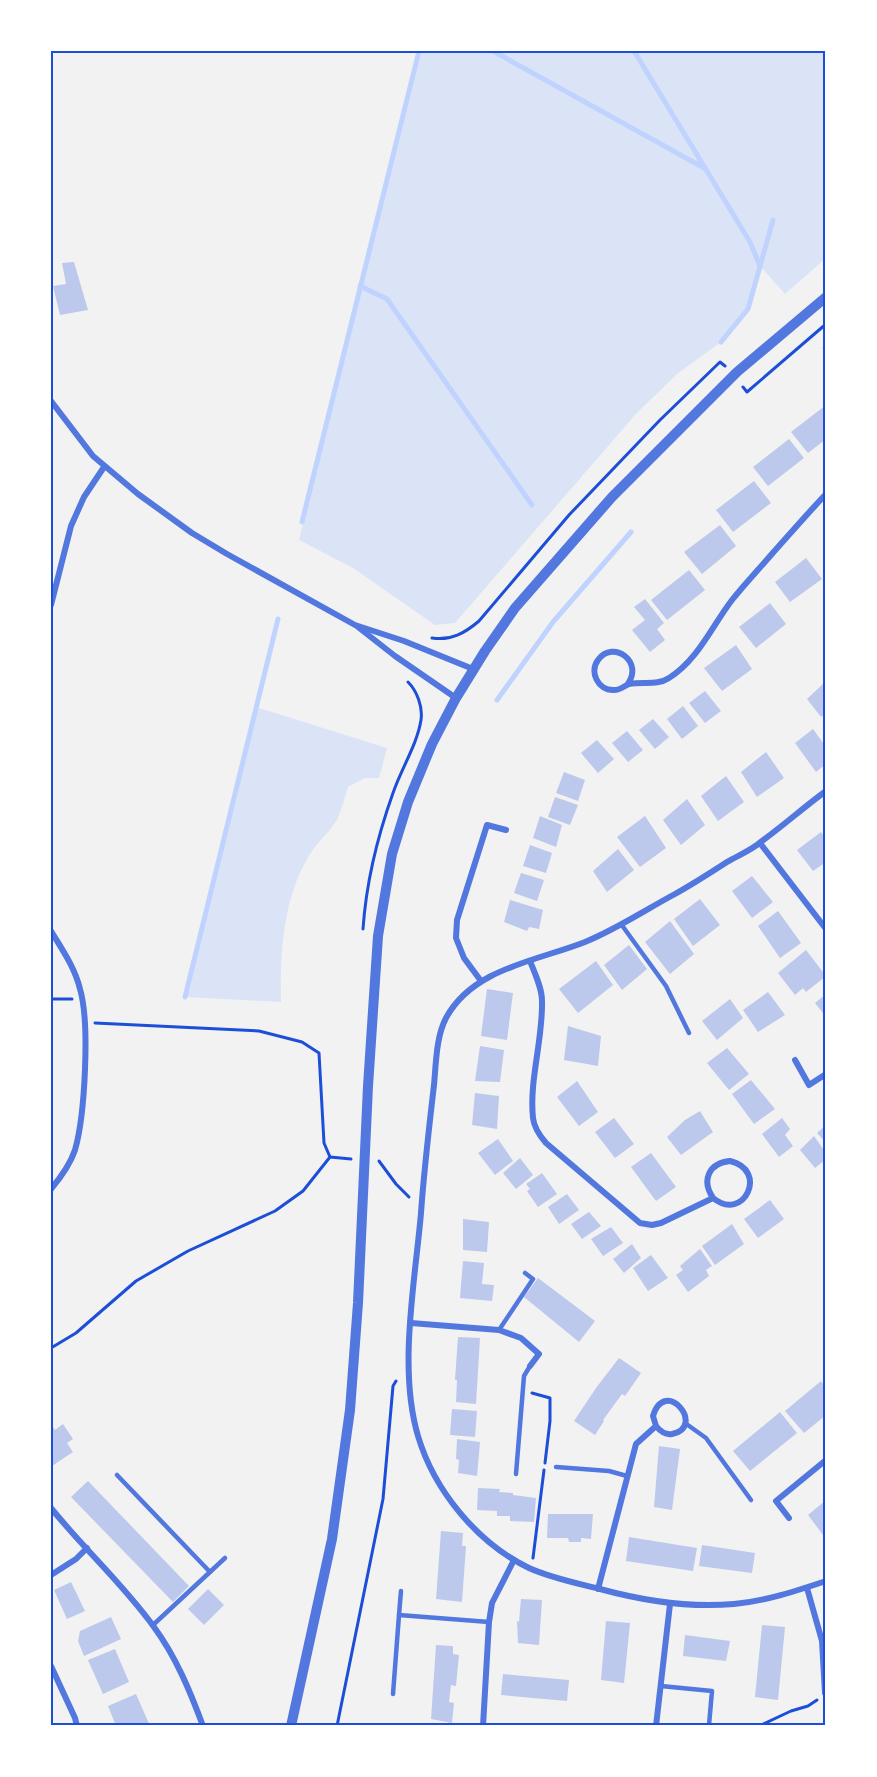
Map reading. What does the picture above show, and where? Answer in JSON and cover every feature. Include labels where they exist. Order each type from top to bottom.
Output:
[{"type":"street","points":[[291,1726],[332,1539],[348,1422],[358,1303],[364,1159],[378,936],[392,854],[420,772],[456,698],[473,669],[516,608],[612,497],[734,375],[826,297]]},
{"type":"street","points":[[51,401],[104,467],[138,494],[192,533],[355,625],[411,668],[456,698]]},
{"type":"street","points":[[51,605],[71,526],[84,497],[104,467]]},
{"type":"street","points":[[627,685],[633,670],[628,658],[617,652],[610,652],[599,658],[596,663],[595,676],[601,686],[613,690],[627,685],[654,683],[668,679],[686,665],[702,646],[732,601],[826,494]]},
{"type":"street","points":[[355,625],[420,647],[473,669]]},
{"type":"street","points":[[826,791],[760,843],[621,924],[585,942],[505,969],[481,981],[458,1002],[445,1020],[438,1047],[407,1365],[416,1427],[427,1461],[455,1506],[469,1523],[484,1538],[514,1560],[532,1569],[597,1589],[641,1600],[670,1604],[738,1604],[771,1598],[826,1581]]},
{"type":"street","points":[[481,981],[464,958],[456,938],[457,920],[487,825],[506,830]]},
{"type":"street","points":[[760,843],[826,929]]},
{"type":"street","points":[[51,931],[80,986],[84,1023],[84,1082],[79,1131],[70,1163],[51,1189]]},
{"type":"street","points":[[530,961],[542,998],[542,1025],[534,1087],[533,1120],[538,1134],[640,1223],[652,1225],[661,1223],[712,1198]]},
{"type":"street","points":[[795,1060],[809,1085],[826,1074]]},
{"type":"street","points":[[730,1161],[744,1167],[751,1180],[748,1194],[744,1199],[738,1203],[724,1205],[712,1198],[706,1184],[711,1170],[723,1162],[730,1161]]},
{"type":"street","points":[[411,1323],[499,1330],[521,1338],[539,1354],[530,1366]]},
{"type":"street","points":[[668,1401],[683,1408],[685,1423],[678,1431],[663,1433],[656,1426],[653,1416],[658,1406],[668,1401]]},
{"type":"street","points":[[597,1589],[636,1444],[656,1426]]},
{"type":"street","points":[[789,1518],[776,1501],[826,1460]]},
{"type":"street","points":[[51,1508],[153,1625],[176,1661],[203,1726]]},
{"type":"street","points":[[51,1575],[76,1559],[87,1548]]},
{"type":"street","points":[[483,1726],[492,1603],[514,1560]]},
{"type":"street","points":[[807,1588],[822,1641],[826,1694]]},
{"type":"street","points":[[656,1726],[670,1604]]},
{"type":"street","points":[[51,1666],[77,1726]]},
{"type":"lane","points":[[621,924],[666,987],[689,1033]]},
{"type":"lane","points":[[499,1330],[533,1279],[525,1273]]},
{"type":"lane","points":[[516,1474],[522,1390],[524,1376],[530,1366]]},
{"type":"lane","points":[[685,1423],[706,1438],[751,1500]]},
{"type":"lane","points":[[556,1467],[609,1471],[627,1476]]},
{"type":"lane","points":[[117,1475],[210,1572]]},
{"type":"lane","points":[[153,1625],[225,1558]]},
{"type":"lane","points":[[393,1694],[401,1591]]},
{"type":"lane","points":[[399,1615],[489,1622]]},
{"type":"lane","points":[[661,1686],[712,1691],[709,1725]]},
{"type":"path","points":[[420,647],[424,635],[435,639],[453,637],[470,629],[569,515],[720,362],[747,392],[826,324]]},
{"type":"path","points":[[363,932],[379,836],[401,771],[418,734],[422,717],[416,693],[404,678],[411,668]]},
{"type":"path","points":[[51,999],[82,999]]},
{"type":"path","points":[[84,1023],[260,1031],[302,1042],[319,1053],[324,1143],[330,1157]]},
{"type":"path","points":[[330,1157],[380,1161],[396,1184],[421,1208]]},
{"type":"path","points":[[51,1348],[76,1333],[136,1281],[188,1251],[274,1211],[303,1191],[330,1157]]},
{"type":"path","points":[[337,1726],[383,1499],[393,1386],[407,1365]]},
{"type":"path","points":[[522,1390],[550,1398],[550,1421],[532,1569]]},
{"type":"path","points":[[759,1726],[808,1706],[826,1694]]},
{"type":"shaded area","points":[[419,51],[826,51],[826,258],[785,294],[760,266],[748,309],[721,342],[677,374],[635,415],[455,623],[435,625],[353,568],[299,540]]},
{"type":"shaded area","points":[[256,707],[387,748],[379,778],[365,778],[348,787],[338,818],[313,849],[301,871],[294,888],[285,926],[281,964],[281,1002],[185,997]]},
{"type":"building","points":[[74,262],[88,310],[60,315],[53,286],[66,284],[62,263]]},
{"type":"building","points":[[826,405],[826,439],[808,453],[791,432]]},
{"type":"building","points":[[789,439],[804,458],[768,486],[753,467]]},
{"type":"building","points":[[754,481],[771,503],[733,532],[716,510]]},
{"type":"building","points":[[720,525],[736,546],[702,574],[684,552]]},
{"type":"building","points":[[806,558],[822,579],[790,602],[775,582]]},
{"type":"building","points":[[689,570],[705,590],[667,620],[651,600]]},
{"type":"building","points":[[645,599],[664,623],[657,629],[665,640],[650,652],[632,630],[645,620],[634,607]]},
{"type":"building","points":[[770,603],[786,624],[756,648],[739,627]]},
{"type":"building","points":[[736,645],[752,669],[722,691],[704,668]]},
{"type":"building","points":[[826,681],[826,713],[821,717],[807,699]]},
{"type":"building","points":[[705,691],[721,711],[705,723],[689,703]]},
{"type":"building","points":[[683,706],[698,726],[682,739],[667,719]]},
{"type":"building","points":[[653,719],[669,737],[655,749],[639,730]]},
{"type":"building","points":[[813,729],[826,747],[826,764],[816,772],[795,743]]},
{"type":"building","points":[[627,731],[643,750],[628,762],[612,743]]},
{"type":"building","points":[[597,740],[614,759],[598,773],[581,753]]},
{"type":"building","points":[[766,752],[784,778],[757,797],[741,772]]},
{"type":"building","points":[[564,772],[585,780],[578,801],[556,793]]},
{"type":"building","points":[[726,776],[744,802],[718,821],[701,796]]},
{"type":"building","points":[[555,797],[578,805],[570,825],[548,817]]},
{"type":"building","points":[[687,799],[705,825],[681,845],[663,820]]},
{"type":"building","points":[[540,816],[562,825],[556,847],[533,838]]},
{"type":"building","points":[[645,816],[666,848],[640,867],[617,837]]},
{"type":"building","points":[[821,832],[826,839],[826,862],[813,871],[797,850]]},
{"type":"building","points":[[530,845],[552,853],[546,873],[523,866]]},
{"type":"building","points":[[618,849],[634,870],[607,892],[593,871]]},
{"type":"building","points":[[521,873],[544,880],[537,901],[514,893]]},
{"type":"building","points":[[752,876],[773,902],[752,918],[732,891]]},
{"type":"building","points":[[700,899],[720,925],[693,946],[674,919]]},
{"type":"building","points":[[510,900],[543,910],[539,929],[529,927],[527,931],[504,922]]},
{"type":"building","points":[[778,911],[801,943],[780,958],[758,926]]},
{"type":"building","points":[[670,921],[694,954],[670,974],[645,942]]},
{"type":"building","points":[[629,945],[647,969],[622,990],[604,965]]},
{"type":"building","points":[[806,950],[826,976],[806,992],[803,988],[795,995],[778,973]]},
{"type":"building","points":[[596,961],[613,985],[578,1013],[559,989]]},
{"type":"building","points":[[487,989],[513,993],[507,1040],[481,1036]]},
{"type":"building","points":[[768,992],[785,1015],[758,1032],[743,1010]]},
{"type":"building","points":[[826,994],[826,1017],[815,1003]]},
{"type":"building","points":[[730,999],[743,1018],[717,1040],[702,1021]]},
{"type":"building","points":[[568,1026],[601,1036],[598,1066],[564,1060]]},
{"type":"building","points":[[480,1046],[504,1050],[500,1082],[475,1081]]},
{"type":"building","points":[[727,1048],[749,1074],[729,1090],[707,1063]]},
{"type":"building","points":[[751,1080],[775,1109],[754,1124],[732,1094]]},
{"type":"building","points":[[577,1081],[598,1112],[579,1126],[557,1097]]},
{"type":"building","points":[[475,1093],[499,1096],[497,1129],[472,1125]]},
{"type":"building","points":[[700,1111],[713,1132],[681,1155],[667,1137],[685,1120]]},
{"type":"building","points":[[614,1118],[634,1144],[615,1158],[595,1132]]},
{"type":"building","points":[[782,1118],[790,1129],[785,1135],[793,1146],[779,1157],[762,1134]]},
{"type":"building","points":[[826,1125],[826,1143],[817,1133]]},
{"type":"building","points":[[814,1136],[826,1153],[826,1159],[815,1168],[800,1150]]},
{"type":"building","points":[[498,1139],[513,1161],[495,1175],[478,1153]]},
{"type":"building","points":[[651,1153],[676,1187],[656,1201],[631,1167]]},
{"type":"building","points":[[520,1158],[533,1175],[516,1189],[503,1173]]},
{"type":"building","points":[[542,1173],[557,1194],[538,1207],[527,1191],[530,1189],[526,1184]]},
{"type":"building","points":[[567,1194],[579,1210],[559,1224],[548,1207]]},
{"type":"building","points":[[770,1200],[784,1219],[758,1238],[744,1219]]},
{"type":"building","points":[[589,1212],[601,1226],[582,1239],[571,1224]]},
{"type":"building","points":[[463,1219],[489,1222],[487,1252],[463,1250]]},
{"type":"building","points":[[732,1224],[744,1244],[715,1265],[702,1246]]},
{"type":"building","points":[[611,1227],[623,1243],[603,1256],[591,1239]]},
{"type":"building","points":[[632,1244],[641,1258],[624,1273],[613,1259]]},
{"type":"building","points":[[700,1249],[712,1266],[706,1270],[709,1276],[688,1292],[676,1275],[683,1270],[680,1266]]},
{"type":"building","points":[[651,1255],[668,1278],[648,1291],[633,1268]]},
{"type":"building","points":[[463,1261],[484,1263],[482,1284],[494,1285],[492,1301],[460,1298]]},
{"type":"building","points":[[538,1278],[595,1321],[579,1342],[524,1297]]},
{"type":"building","points":[[458,1337],[480,1338],[476,1404],[456,1402]]},
{"type":"building","points":[[619,1358],[641,1373],[625,1396],[622,1394],[595,1435],[574,1421]]},
{"type":"building","points":[[821,1381],[826,1388],[826,1415],[804,1433],[785,1411]]},
{"type":"building","points":[[452,1409],[477,1411],[475,1437],[450,1435]]},
{"type":"building","points":[[780,1412],[797,1433],[750,1471],[733,1451]]},
{"type":"building","points":[[51,1424],[55,1430],[63,1424],[73,1439],[67,1443],[73,1452],[52,1466]]},
{"type":"building","points":[[457,1439],[480,1442],[477,1476],[458,1473]]},
{"type":"building","points":[[659,1446],[680,1449],[672,1510],[654,1507]]},
{"type":"building","points":[[88,1481],[189,1586],[173,1602],[71,1497]]},
{"type":"building","points":[[478,1488],[500,1489],[499,1492],[536,1498],[534,1522],[510,1521],[510,1516],[497,1516],[497,1511],[477,1510]]},
{"type":"building","points":[[826,1500],[826,1539],[808,1515]]},
{"type":"building","points":[[548,1514],[593,1514],[591,1539],[581,1538],[581,1542],[569,1542],[568,1538],[547,1538]]},
{"type":"building","points":[[441,1531],[463,1533],[462,1546],[466,1546],[462,1602],[436,1599]]},
{"type":"building","points":[[629,1537],[697,1548],[693,1571],[626,1561]]},
{"type":"building","points":[[702,1545],[755,1553],[752,1573],[699,1566]]},
{"type":"building","points":[[71,1582],[85,1611],[67,1619],[54,1590]]},
{"type":"building","points":[[208,1589],[224,1605],[204,1625],[188,1609]]},
{"type":"building","points":[[521,1599],[542,1600],[539,1645],[518,1643],[517,1621],[519,1622]]},
{"type":"building","points":[[111,1617],[121,1639],[84,1656],[78,1641],[80,1631]]},
{"type":"building","points":[[606,1621],[630,1623],[624,1683],[601,1680]]},
{"type":"building","points":[[762,1625],[785,1627],[778,1700],[755,1697]]},
{"type":"building","points":[[685,1635],[730,1641],[726,1661],[683,1656]]},
{"type":"building","points":[[436,1645],[453,1646],[453,1654],[459,1655],[456,1686],[451,1685],[449,1702],[454,1703],[452,1723],[431,1719]]},
{"type":"building","points":[[115,1649],[129,1682],[103,1694],[88,1660]]},
{"type":"building","points":[[503,1674],[569,1680],[567,1701],[501,1695]]},
{"type":"building","points":[[136,1694],[150,1726],[116,1726],[108,1706]]},
{"type":"waterway","points":[[302,522],[419,51]]},
{"type":"waterway","points":[[493,51],[704,168]]},
{"type":"waterway","points":[[634,51],[750,242],[760,266]]},
{"type":"waterway","points":[[721,342],[748,309],[773,220]]},
{"type":"waterway","points":[[360,286],[387,299],[532,505]]},
{"type":"waterway","points":[[497,700],[553,622],[631,532]]},
{"type":"waterway","points":[[185,997],[278,619]]}]
